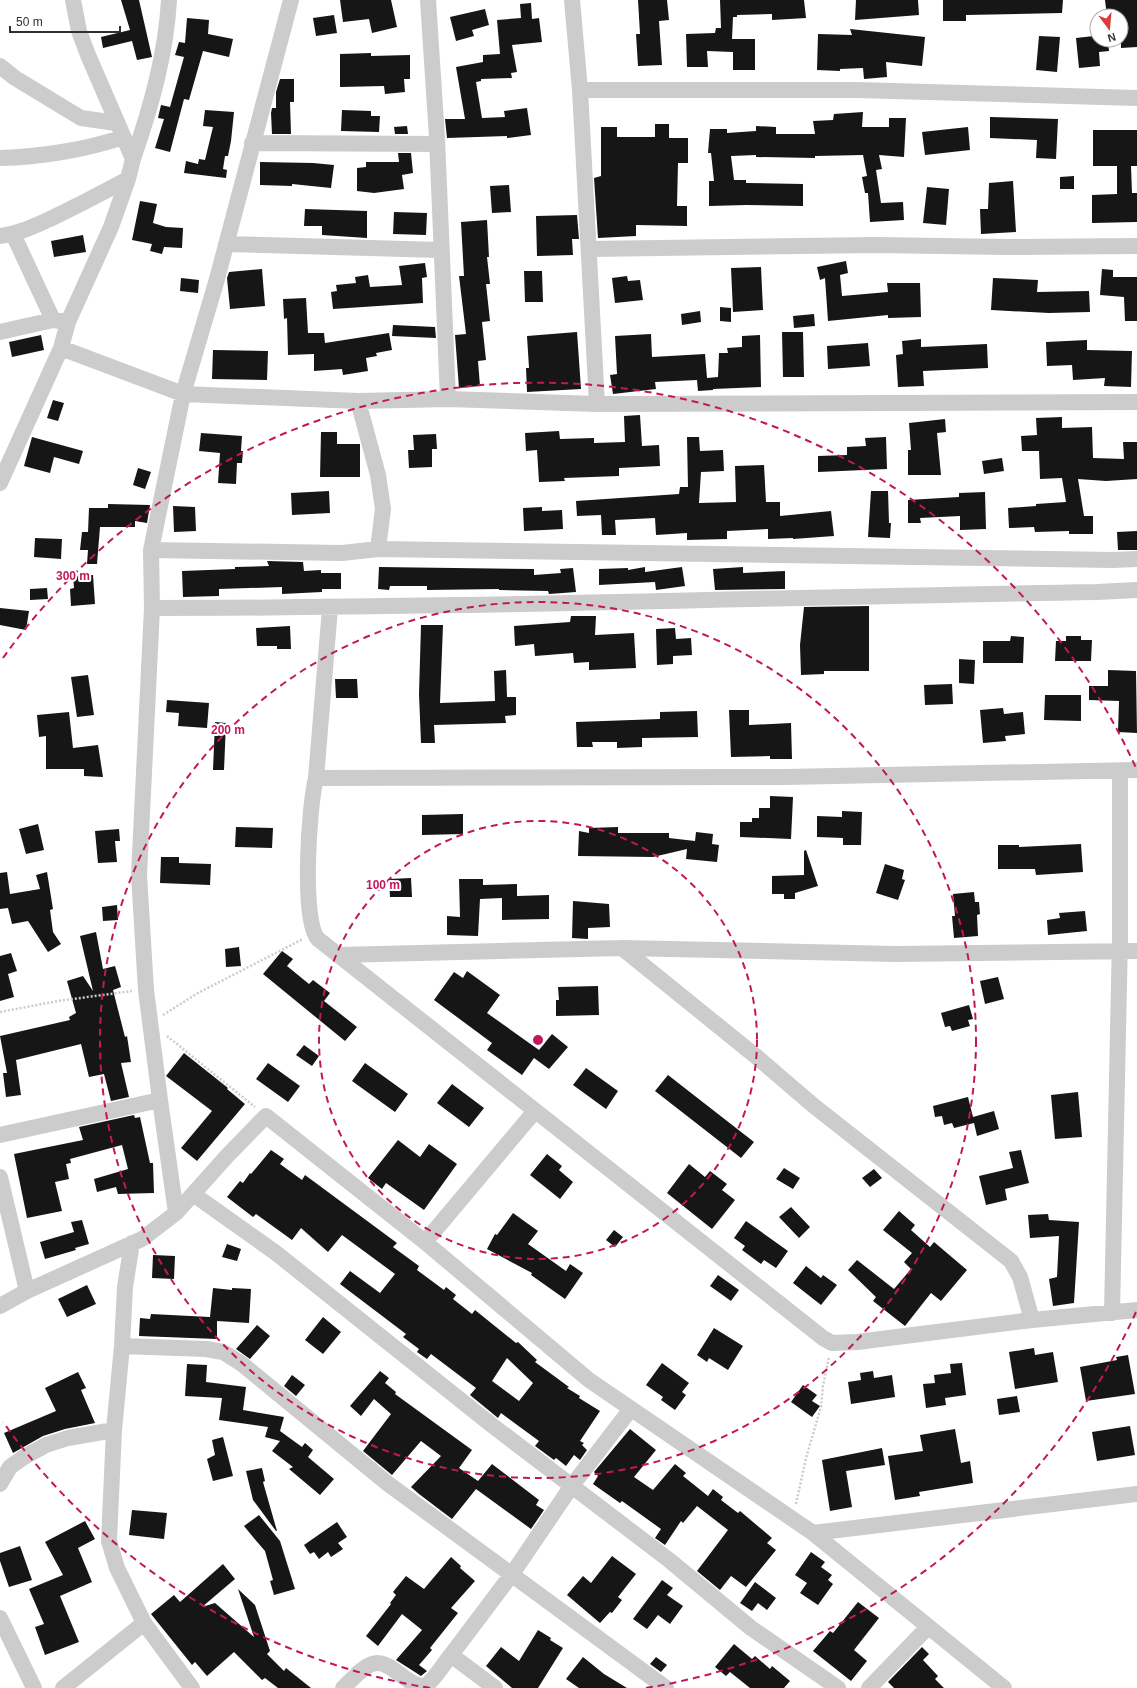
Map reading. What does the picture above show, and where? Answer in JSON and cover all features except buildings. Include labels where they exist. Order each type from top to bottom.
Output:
[{"type":"street","points":[[73,0],[79,31],[116,122],[133,159]]},
{"type":"street","points":[[60,321],[111,227],[128,179],[156,84],[168,24],[169,0]]},
{"type":"street","points":[[176,1213],[146,990],[139,875],[152,608],[150,550],[183,394],[226,244],[291,0]]},
{"type":"street","points":[[428,0],[437,144],[448,399]]},
{"type":"street","points":[[572,0],[580,90],[597,404]]},
{"type":"street","points":[[0,66],[15,78],[81,118],[116,122]]},
{"type":"street","points":[[580,90],[856,90],[1137,98]]},
{"type":"street","points":[[0,158],[97,146],[123,137]]},
{"type":"street","points":[[252,142],[437,144]]},
{"type":"street","points":[[1,476],[61,348],[60,321],[7,235],[85,203],[128,179]]},
{"type":"street","points":[[226,244],[441,250]]},
{"type":"street","points":[[589,249],[876,245],[1006,247],[1137,246]]},
{"type":"street","points":[[0,332],[60,321]]},
{"type":"street","points":[[61,348],[183,394],[358,401],[448,399],[597,404],[1137,402]]},
{"type":"street","points":[[358,401],[378,475],[383,509],[378,549]]},
{"type":"street","points":[[150,550],[342,553],[378,549],[1113,560],[1137,559]]},
{"type":"street","points":[[152,608],[330,608],[1137,590]]},
{"type":"street","points":[[330,608],[316,778],[312,800],[309,865],[309,909],[314,933],[318,939],[823,1338],[832,1343],[857,1342],[1032,1320],[1137,1310]]},
{"type":"street","points":[[316,778],[785,778],[1120,772],[1137,770]]},
{"type":"street","points":[[1112,1313],[1120,952],[1120,772]]},
{"type":"street","points":[[622,948],[758,1058],[814,1106],[1011,1261],[1020,1277],[1032,1320]]},
{"type":"street","points":[[338,955],[622,948],[896,954],[1137,951]]},
{"type":"street","points":[[0,1135],[160,1100]]},
{"type":"street","points":[[425,1242],[535,1111]]},
{"type":"street","points":[[0,1306],[27,1291],[142,1239],[176,1213],[266,1116],[425,1242],[589,1380],[630,1410],[813,1533],[1004,1688]]},
{"type":"street","points":[[0,1177],[27,1291]]},
{"type":"street","points":[[192,1194],[276,1253],[571,1487],[669,1560],[751,1628],[838,1688]]},
{"type":"street","points":[[132,1243],[125,1287],[122,1346],[114,1430],[109,1541],[117,1568],[144,1623],[192,1688]]},
{"type":"street","points":[[122,1346],[206,1349],[223,1352],[242,1364],[387,1483],[666,1688]]},
{"type":"street","points":[[343,1688],[364,1669],[371,1664],[376,1663],[382,1663],[415,1688],[422,1688],[428,1684],[512,1574],[571,1487],[630,1410]]},
{"type":"street","points":[[0,1484],[10,1467],[24,1457],[46,1445],[68,1438],[114,1430]]},
{"type":"street","points":[[813,1533],[1137,1494]]},
{"type":"street","points":[[0,1618],[34,1688]]},
{"type":"street","points":[[63,1688],[144,1623]]},
{"type":"street","points":[[869,1688],[928,1627]]},
{"type":"street","points":[[451,1655],[495,1688]]},
{"type":"path","points":[[266,1116],[150,1023],[198,993],[314,933]]},
{"type":"path","points":[[0,1012],[58,1001],[146,990]]},
{"type":"path","points":[[793,1519],[806,1458],[821,1407],[823,1386],[832,1343]]}]
